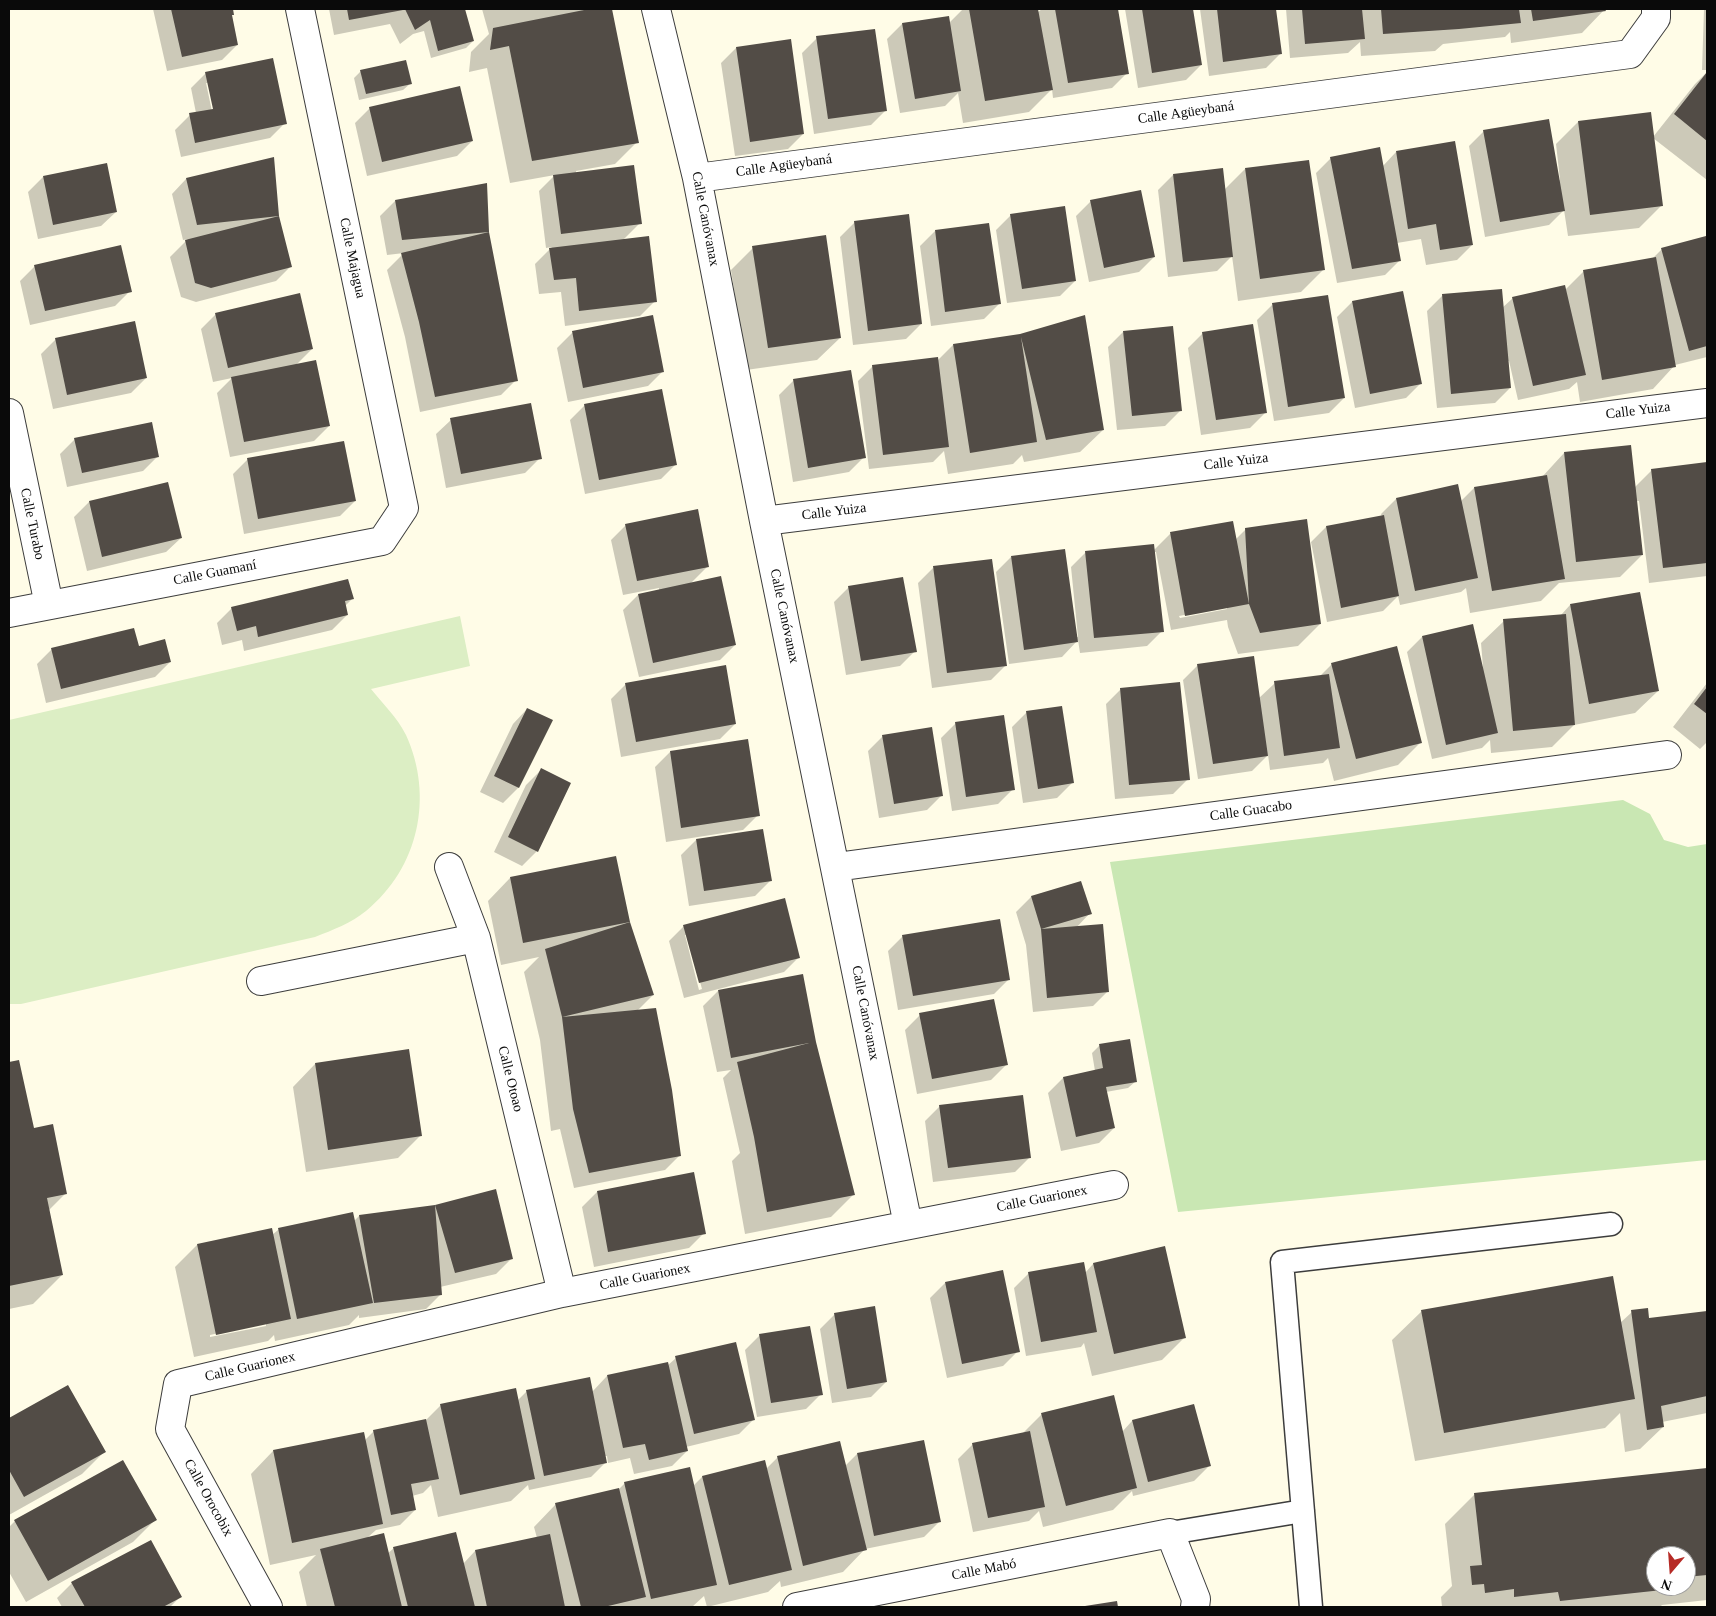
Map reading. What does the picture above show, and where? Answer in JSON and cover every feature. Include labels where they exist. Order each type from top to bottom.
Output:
[{"type":"street","name":"Calle Majagua","points":[[300,9],[404,508]]},
{"type":"street","name":"Calle Canóvanax","points":[[656,9],[698,178],[764,521],[908,1225]]},
{"type":"street","name":"Calle Agüeybaná","points":[[698,178],[1630,54],[1656,14]]},
{"type":"street","name":"Calle Yuiza","points":[[764,521],[1707,403]]},
{"type":"street","name":"Calle Turabo","points":[[9,413],[49,605]]},
{"type":"street","name":"Calle Guamaní","points":[[9,613],[382,541],[404,508]]},
{"type":"street","name":"Calle Guacabo","points":[[836,867],[1666,755]]},
{"type":"street","name":"Calle Otoao","points":[[449,867],[476,938],[562,1293]]},
{"type":"street","points":[[261,981],[476,938]]},
{"type":"street","name":"Calle Guarionex","points":[[178,1384],[562,1293],[1114,1185]]},
{"type":"street","name":"Calle Orocobix","points":[[178,1384],[170,1429],[268,1607]]},
{"type":"street","points":[[1170,1533],[1196,1599],[1195,1607]]},
{"type":"street","name":"Calle Mabó","points":[[797,1607],[1170,1533]]},
{"type":"lane","points":[[1311,1607],[1282,1262],[1611,1224]]},
{"type":"lane","points":[[1170,1533],[1303,1511]]},
{"type":"green space","points":[[460,616],[470,666],[371,689],[394,716],[406,735],[414,758],[419,782],[420,806],[416,830],[399,874],[384,894],[366,911],[348,923],[315,937],[21,1004],[9,1004],[9,720]]},
{"type":"green space","points":[[1623,800],[1650,814],[1664,840],[1688,847],[1707,844],[1707,1160],[1178,1212],[1110,862]]},
{"type":"building","points":[[171,9],[233,9],[234,15],[232,15],[238,45],[182,57]]},
{"type":"building","points":[[347,9],[403,9],[403,10],[349,20]]},
{"type":"building","points":[[405,9],[465,9],[474,41],[438,51],[430,20],[415,30]]},
{"type":"building","points":[[589,9],[612,9],[639,143],[532,161],[509,46],[490,50],[493,28]]},
{"type":"building","points":[[969,9],[1038,9],[1053,90],[985,101]]},
{"type":"building","points":[[1055,9],[1118,9],[1129,74],[1068,83]]},
{"type":"building","points":[[1142,9],[1193,9],[1202,65],[1152,73]]},
{"type":"building","points":[[1217,9],[1276,9],[1282,54],[1223,62]]},
{"type":"building","points":[[1302,9],[1362,9],[1365,39],[1305,44]]},
{"type":"building","points":[[1381,9],[1519,9],[1521,23],[1383,34]]},
{"type":"building","points":[[1531,9],[1605,9],[1606,11],[1533,21]]},
{"type":"building","points":[[949,16],[961,91],[915,99],[902,23]]},
{"type":"building","points":[[875,29],[887,111],[828,119],[816,36]]},
{"type":"building","points":[[791,39],[804,134],[750,142],[736,47]]},
{"type":"building","points":[[273,58],[287,124],[195,143],[189,113],[213,109],[205,72]]},
{"type":"building","points":[[406,60],[412,84],[366,94],[360,70]]},
{"type":"building","points":[[1707,72],[1707,141],[1674,114]]},
{"type":"building","points":[[460,86],[473,141],[382,162],[369,107]]},
{"type":"building","points":[[1651,112],[1663,206],[1590,215],[1578,121]]},
{"type":"building","points":[[1549,119],[1565,211],[1500,222],[1483,130]]},
{"type":"building","points":[[1455,141],[1473,245],[1440,250],[1436,224],[1408,229],[1396,151]]},
{"type":"building","points":[[1380,147],[1401,261],[1352,269],[1330,157]]},
{"type":"building","points":[[274,157],[279,216],[197,225],[186,178]]},
{"type":"building","points":[[1309,160],[1325,270],[1260,279],[1245,168]]},
{"type":"building","points":[[107,163],[117,212],[53,225],[43,176]]},
{"type":"building","points":[[634,165],[642,224],[561,234],[553,175]]},
{"type":"building","points":[[1223,168],[1233,257],[1183,262],[1173,174]]},
{"type":"building","points":[[487,183],[489,232],[402,240],[395,200]]},
{"type":"building","points":[[1141,190],[1155,257],[1104,268],[1090,200]]},
{"type":"building","points":[[1065,206],[1076,281],[1022,289],[1010,214]]},
{"type":"building","points":[[909,214],[922,324],[868,331],[854,221]]},
{"type":"building","points":[[279,216],[292,267],[211,288],[195,283],[185,240]]},
{"type":"building","points":[[989,223],[1001,304],[945,312],[935,230]]},
{"type":"building","points":[[489,232],[518,381],[435,397],[419,322],[401,253]]},
{"type":"building","points":[[826,235],[841,338],[768,348],[752,246]]},
{"type":"building","points":[[649,236],[657,302],[579,311],[576,278],[554,280],[549,248]]},
{"type":"building","points":[[1706,236],[1707,346],[1689,351],[1661,248]]},
{"type":"building","points":[[121,245],[132,292],[45,311],[34,265]]},
{"type":"building","points":[[1656,257],[1676,367],[1602,380],[1583,270]]},
{"type":"building","points":[[1565,285],[1586,375],[1533,386],[1512,297]]},
{"type":"building","points":[[1502,289],[1511,388],[1451,394],[1442,294]]},
{"type":"building","points":[[1403,291],[1422,384],[1370,394],[1352,301]]},
{"type":"building","points":[[300,293],[313,349],[228,368],[215,313]]},
{"type":"building","points":[[1328,295],[1345,398],[1288,407],[1272,303]]},
{"type":"building","points":[[653,315],[664,372],[583,388],[572,331]]},
{"type":"building","points":[[1085,315],[1104,430],[1046,440],[1021,337],[1037,442],[970,453],[953,344],[1020,334]]},
{"type":"building","points":[[135,321],[147,378],[67,395],[55,338]]},
{"type":"building","points":[[1253,324],[1267,413],[1216,420],[1202,332]]},
{"type":"building","points":[[1173,326],[1182,411],[1132,416],[1123,331]]},
{"type":"building","points":[[938,357],[949,447],[883,455],[872,365]]},
{"type":"building","points":[[316,360],[330,426],[244,442],[231,377]]},
{"type":"building","points":[[851,370],[866,458],[808,468],[793,379]]},
{"type":"building","points":[[662,389],[677,465],[599,480],[584,404]]},
{"type":"building","points":[[531,403],[542,459],[461,474],[450,418]]},
{"type":"building","points":[[152,422],[159,457],[82,473],[74,438]]},
{"type":"building","points":[[344,441],[356,501],[258,519],[247,458]]},
{"type":"building","points":[[1631,445],[1643,555],[1576,562],[1564,452]]},
{"type":"building","points":[[1707,462],[1707,563],[1663,568],[1651,469]]},
{"type":"building","points":[[1547,475],[1565,579],[1492,591],[1474,487]]},
{"type":"building","points":[[168,482],[182,538],[102,557],[89,501]]},
{"type":"building","points":[[1458,484],[1478,578],[1415,591],[1396,498]]},
{"type":"building","points":[[698,509],[709,567],[637,581],[625,524]]},
{"type":"building","points":[[1384,515],[1399,596],[1341,608],[1326,526]]},
{"type":"building","points":[[1307,519],[1321,624],[1260,633],[1249,604],[1245,528]]},
{"type":"building","points":[[1233,521],[1249,604],[1185,616],[1170,532]]},
{"type":"building","points":[[1154,544],[1164,632],[1094,638],[1085,551]]},
{"type":"building","points":[[1065,549],[1078,642],[1024,650],[1011,556]]},
{"type":"building","points":[[992,559],[1007,666],[947,673],[933,566]]},
{"type":"building","points":[[721,576],[736,645],[653,663],[638,594]]},
{"type":"building","points":[[903,577],[917,652],[861,661],[848,586]]},
{"type":"building","points":[[348,579],[354,599],[345,601],[348,615],[258,637],[256,626],[237,631],[231,607]]},
{"type":"building","points":[[1640,592],[1659,691],[1589,704],[1570,604]]},
{"type":"building","points":[[1566,614],[1575,725],[1513,731],[1503,619]]},
{"type":"building","points":[[1473,624],[1498,733],[1446,745],[1422,636]]},
{"type":"building","points":[[134,628],[139,646],[165,639],[171,662],[61,689],[51,648]]},
{"type":"building","points":[[1397,646],[1422,743],[1356,759],[1331,663]]},
{"type":"building","points":[[1254,656],[1268,756],[1213,764],[1197,664]]},
{"type":"building","points":[[726,665],[736,724],[636,742],[625,683]]},
{"type":"building","points":[[1329,674],[1340,748],[1284,756],[1274,681]]},
{"type":"building","points":[[1180,682],[1190,780],[1129,785],[1120,688]]},
{"type":"building","points":[[1707,687],[1707,714],[1694,704]]},
{"type":"building","points":[[1062,706],[1074,783],[1038,789],[1026,711]]},
{"type":"building","points":[[527,708],[553,720],[519,788],[494,776]]},
{"type":"building","points":[[1004,715],[1015,790],[966,797],[955,722]]},
{"type":"building","points":[[932,727],[943,796],[894,804],[882,735]]},
{"type":"building","points":[[748,739],[760,816],[681,828],[670,751]]},
{"type":"building","points":[[541,768],[571,783],[538,852],[508,837]]},
{"type":"building","points":[[763,829],[772,881],[704,891],[696,839]]},
{"type":"building","points":[[616,856],[630,922],[523,943],[510,877]]},
{"type":"building","points":[[1081,881],[1092,914],[1041,929],[1031,896]]},
{"type":"building","points":[[785,898],[800,958],[699,983],[683,925]]},
{"type":"building","points":[[1000,919],[1010,980],[913,996],[902,935]]},
{"type":"building","points":[[630,922],[654,995],[562,1017],[545,949]]},
{"type":"building","points":[[1103,924],[1109,992],[1047,998],[1041,929]]},
{"type":"building","points":[[803,974],[816,1042],[855,1195],[767,1212],[754,1137],[737,1062],[809,1043],[731,1058],[718,990]]},
{"type":"building","points":[[994,999],[1008,1065],[932,1079],[919,1013]]},
{"type":"building","points":[[656,1008],[672,1090],[681,1156],[589,1173],[573,1109],[562,1017]]},
{"type":"building","points":[[1130,1039],[1137,1082],[1106,1087],[1115,1128],[1076,1137],[1063,1077],[1103,1068],[1099,1044]]},
{"type":"building","points":[[409,1049],[422,1136],[328,1150],[315,1063]]},
{"type":"building","points":[[19,1060],[34,1128],[53,1124],[67,1194],[47,1198],[63,1275],[9,1286],[9,1062]]},
{"type":"building","points":[[1023,1095],[1031,1158],[948,1168],[939,1105]]},
{"type":"building","points":[[694,1172],[706,1234],[608,1252],[597,1191]]},
{"type":"building","points":[[496,1189],[513,1259],[455,1273],[435,1205]]},
{"type":"building","points":[[435,1205],[442,1295],[374,1303],[359,1215]]},
{"type":"building","points":[[353,1212],[373,1303],[297,1319],[278,1228]]},
{"type":"building","points":[[272,1228],[291,1319],[216,1335],[197,1244]]},
{"type":"building","points":[[1165,1246],[1186,1338],[1114,1354],[1093,1263]]},
{"type":"building","points":[[1084,1262],[1097,1332],[1041,1342],[1028,1272]]},
{"type":"building","points":[[1003,1270],[1020,1352],[962,1364],[945,1282]]},
{"type":"building","points":[[1613,1276],[1635,1399],[1444,1433],[1421,1310]]},
{"type":"building","points":[[875,1306],[887,1382],[847,1389],[834,1313]]},
{"type":"building","points":[[1648,1308],[1649,1318],[1707,1311],[1707,1396],[1661,1406],[1664,1427],[1647,1430],[1631,1310]]},
{"type":"building","points":[[810,1326],[823,1395],[771,1403],[759,1334]]},
{"type":"building","points":[[736,1342],[755,1420],[694,1434],[675,1356]]},
{"type":"building","points":[[668,1362],[688,1451],[649,1460],[645,1444],[623,1448],[607,1375]]},
{"type":"building","points":[[590,1377],[607,1463],[544,1476],[526,1390]]},
{"type":"building","points":[[68,1385],[106,1452],[24,1497],[9,1470],[9,1418]]},
{"type":"building","points":[[516,1388],[535,1479],[460,1495],[440,1404]]},
{"type":"building","points":[[1114,1395],[1137,1488],[1066,1506],[1041,1413]]},
{"type":"building","points":[[1194,1404],[1211,1466],[1148,1482],[1132,1420]]},
{"type":"building","points":[[426,1419],[439,1479],[411,1484],[416,1510],[391,1515],[373,1430]]},
{"type":"building","points":[[1030,1431],[1045,1507],[988,1518],[972,1443]]},
{"type":"building","points":[[364,1432],[383,1524],[292,1543],[273,1450]]},
{"type":"building","points":[[924,1440],[941,1522],[874,1536],[857,1453]]},
{"type":"building","points":[[840,1441],[867,1550],[803,1566],[777,1456]]},
{"type":"building","points":[[123,1460],[157,1520],[48,1581],[14,1520]]},
{"type":"building","points":[[765,1460],[792,1570],[729,1585],[702,1476]]},
{"type":"building","points":[[690,1467],[717,1585],[651,1599],[624,1482]]},
{"type":"building","points":[[1707,1468],[1707,1575],[1696,1576],[1696,1546],[1646,1546],[1646,1592],[1560,1601],[1558,1592],[1514,1597],[1514,1589],[1485,1593],[1484,1584],[1472,1585],[1470,1566],[1482,1565],[1474,1493]]},
{"type":"building","points":[[619,1488],[646,1597],[604,1607],[581,1607],[555,1503]]},
{"type":"building","points":[[456,1532],[475,1607],[408,1607],[393,1547]]},
{"type":"building","points":[[384,1533],[402,1607],[335,1607],[320,1549]]},
{"type":"building","points":[[550,1534],[565,1607],[487,1607],[475,1550]]},
{"type":"building","points":[[151,1540],[182,1597],[163,1607],[85,1607],[71,1582]]},
{"type":"building","points":[[1117,1601],[1118,1607],[1085,1606]]}]
